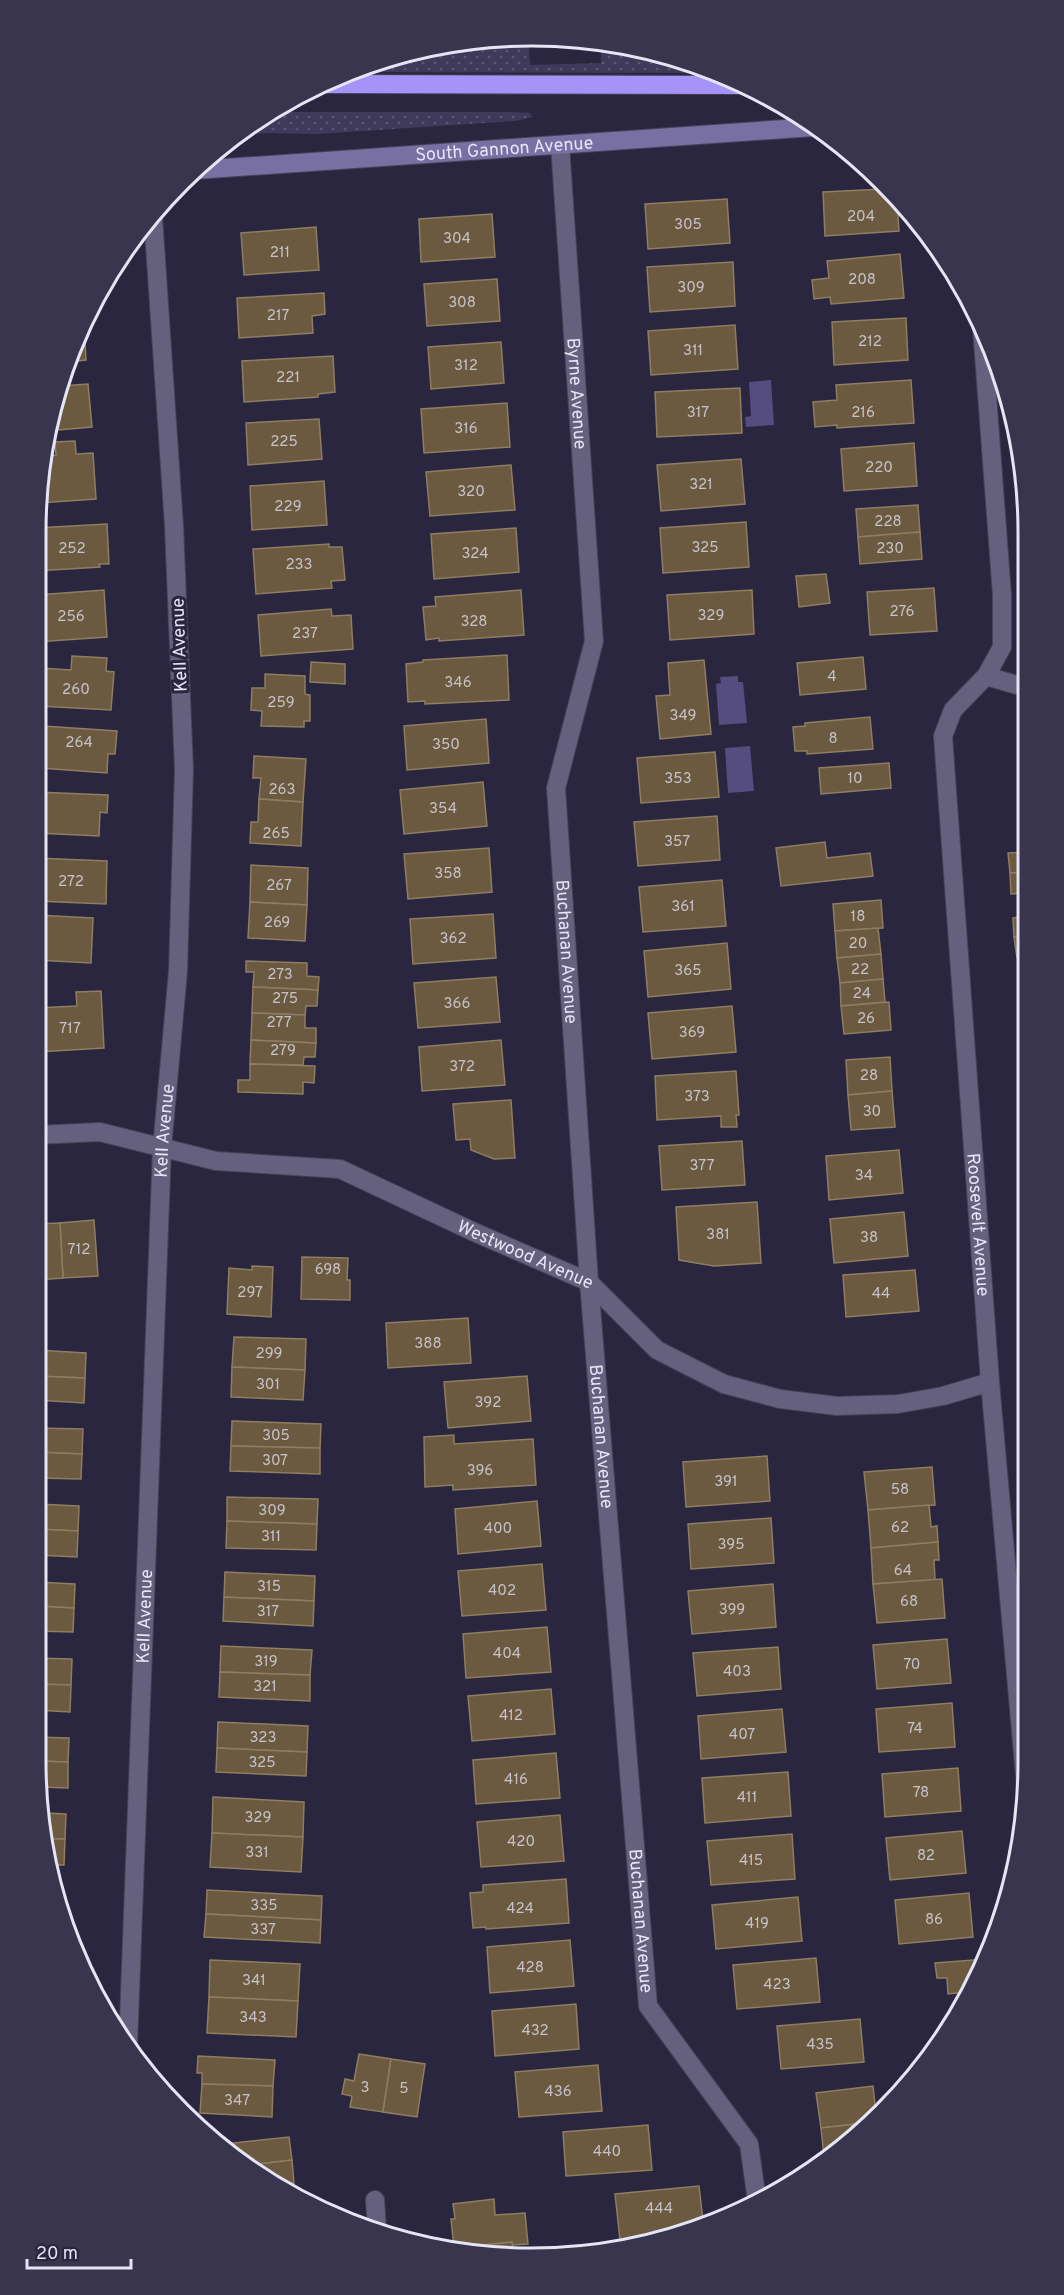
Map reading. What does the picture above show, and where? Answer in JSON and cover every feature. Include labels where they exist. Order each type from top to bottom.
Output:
[{"type":"highway","points":[[344,84],[722,85]]},
{"type":"main road","name":"South Gannon Avenue","points":[[210,169],[802,128]]},
{"type":"street","name":"Byrne Avenue","points":[[560,145],[594,641]]},
{"type":"street","name":"Kell Avenue","points":[[128,2034],[162,1148],[178,971],[184,770],[174,526],[154,228]]},
{"type":"street","name":"Roosevelt Avenue","points":[[984,354],[1002,595],[1002,647],[986,676],[953,710],[943,736],[990,1383],[1018,1698]]},
{"type":"street","name":"Buchanan Avenue","points":[[594,641],[556,788],[589,1282],[648,2006],[749,2144],[756,2193]]},
{"type":"street","points":[[986,676],[1018,685]]},
{"type":"street","name":"Westwood Avenue","points":[[46,1135],[100,1132],[216,1161],[340,1169],[474,1232],[589,1282],[657,1350],[724,1384],[780,1399],[837,1406],[898,1404],[943,1396],[990,1383]]},
{"type":"street","points":[[375,2200],[377,2223]]},
{"type":"shaded area","points":[[529,46],[530,65],[601,63],[601,52],[658,63],[691,73],[376,72],[437,56]]},
{"type":"shaded area","points":[[289,112],[511,112],[530,113],[533,117],[515,121],[317,134],[254,134]]},
{"type":"shaded area","points":[[771,380],[774,425],[746,427],[745,417],[751,416],[749,382]]},
{"type":"shaded area","points":[[738,676],[738,682],[743,682],[747,723],[719,725],[716,684],[721,683],[720,677]]},
{"type":"shaded area","points":[[750,746],[754,791],[728,793],[725,748]]},
{"type":"building","points":[[875,189],[898,213],[899,231],[825,236],[823,192]]},
{"type":"building","points":[[727,199],[730,243],[648,249],[645,204]]},
{"type":"building","points":[[492,214],[495,257],[421,262],[419,219]]},
{"type":"building","points":[[316,227],[319,270],[244,275],[241,233]]},
{"type":"building","points":[[900,254],[904,298],[831,304],[830,297],[814,299],[812,280],[829,278],[827,261]]},
{"type":"building","points":[[733,262],[735,306],[650,312],[647,267]]},
{"type":"building","points":[[497,279],[500,321],[427,326],[424,284]]},
{"type":"building","points":[[324,293],[325,314],[312,316],[313,333],[239,338],[237,298]]},
{"type":"building","points":[[906,318],[908,360],[834,365],[832,322]]},
{"type":"building","points":[[735,325],[738,369],[651,375],[648,331]]},
{"type":"building","points":[[85,342],[86,360],[78,361]]},
{"type":"building","points":[[501,342],[504,383],[431,389],[428,347]]},
{"type":"building","points":[[333,356],[335,392],[318,394],[318,397],[244,402],[242,361]]},
{"type":"building","points":[[911,380],[914,423],[837,428],[837,425],[815,427],[813,402],[837,400],[836,385]]},
{"type":"building","points":[[88,384],[92,427],[58,430],[69,385]]},
{"type":"building","points":[[740,388],[742,433],[657,437],[655,392]]},
{"type":"building","points":[[507,403],[510,447],[424,453],[421,409]]},
{"type":"building","points":[[319,419],[322,459],[248,465],[246,423]]},
{"type":"building","points":[[75,441],[76,454],[93,453],[96,499],[48,502],[53,455],[56,455],[55,442]]},
{"type":"building","points":[[914,443],[917,486],[844,491],[841,449]]},
{"type":"building","points":[[741,459],[745,504],[661,511],[657,465]]},
{"type":"building","points":[[511,465],[515,510],[430,516],[426,472]]},
{"type":"building","points":[[324,481],[327,525],[252,530],[250,486]]},
{"type":"building","points":[[918,505],[920,532],[858,537],[856,509]]},
{"type":"building","points":[[746,522],[749,567],[663,573],[660,528]]},
{"type":"building","points":[[107,524],[109,564],[99,564],[100,567],[46,570],[46,527]]},
{"type":"building","points":[[516,528],[519,572],[434,579],[431,534]]},
{"type":"building","points":[[920,532],[922,559],[860,564],[858,537]]},
{"type":"building","points":[[329,544],[329,547],[342,547],[345,580],[331,581],[332,588],[256,594],[253,549]]},
{"type":"building","points":[[826,574],[830,603],[799,607],[796,576]]},
{"type":"building","points":[[934,588],[937,631],[870,635],[867,592]]},
{"type":"building","points":[[104,590],[107,637],[46,641],[46,594]]},
{"type":"building","points":[[521,590],[524,635],[426,640],[423,607],[436,606],[435,597]]},
{"type":"building","points":[[752,590],[754,634],[670,640],[667,595]]},
{"type":"building","points":[[331,609],[332,616],[351,615],[353,649],[261,656],[258,615]]},
{"type":"building","points":[[507,655],[509,700],[425,704],[425,701],[408,702],[406,664],[423,662],[423,660]]},
{"type":"building","points":[[72,656],[107,658],[106,671],[114,672],[111,710],[46,706],[46,668],[71,670]]},
{"type":"building","points":[[863,657],[866,689],[800,695],[797,663]]},
{"type":"building","points":[[704,660],[711,734],[660,739],[656,696],[670,695],[668,663]]},
{"type":"building","points":[[311,662],[345,664],[345,684],[310,682]]},
{"type":"building","points":[[265,674],[305,676],[305,694],[310,695],[310,721],[304,721],[304,727],[261,726],[262,711],[251,710],[252,688],[265,688]]},
{"type":"building","points":[[870,717],[873,749],[807,754],[807,751],[795,751],[793,727],[805,726],[805,723]]},
{"type":"building","points":[[486,719],[489,763],[407,770],[404,726]]},
{"type":"building","points":[[46,726],[117,731],[115,754],[108,754],[107,773],[46,768]]},
{"type":"building","points":[[715,752],[719,797],[641,803],[637,758]]},
{"type":"building","points":[[254,756],[306,759],[303,802],[259,799],[261,778],[253,778]]},
{"type":"building","points":[[889,763],[891,788],[821,794],[819,768]]},
{"type":"building","points":[[483,782],[487,826],[404,834],[400,790]]},
{"type":"building","points":[[46,792],[108,795],[107,813],[100,812],[99,836],[46,833]]},
{"type":"building","points":[[259,799],[303,802],[301,846],[250,843],[251,822],[258,822]]},
{"type":"building","points":[[717,816],[720,860],[638,866],[634,822]]},
{"type":"building","points":[[825,842],[827,858],[870,853],[873,876],[781,886],[776,848]]},
{"type":"building","points":[[489,848],[492,892],[408,899],[404,854]]},
{"type":"building","points":[[1018,852],[1018,872],[1010,873],[1008,853]]},
{"type":"building","points":[[46,858],[107,861],[106,904],[46,901]]},
{"type":"building","points":[[251,865],[308,868],[307,905],[250,902]]},
{"type":"building","points":[[1018,872],[1018,894],[1011,894],[1010,873]]},
{"type":"building","points":[[722,880],[726,926],[643,932],[639,887]]},
{"type":"building","points":[[881,900],[883,928],[835,931],[833,904]]},
{"type":"building","points":[[250,902],[307,905],[305,941],[248,938]]},
{"type":"building","points":[[493,914],[496,958],[413,964],[410,919]]},
{"type":"building","points":[[46,916],[93,918],[91,963],[46,961]]},
{"type":"building","points":[[1018,917],[1018,937],[1014,937],[1013,918]]},
{"type":"building","points":[[878,928],[881,954],[837,958],[835,931]]},
{"type":"building","points":[[1014,937],[1018,937],[1018,958],[1017,958]]},
{"type":"building","points":[[727,943],[731,989],[648,997],[644,951]]},
{"type":"building","points":[[881,954],[883,979],[840,983],[837,958]]},
{"type":"building","points":[[246,961],[307,963],[307,976],[319,977],[318,990],[253,987],[254,972],[246,972]]},
{"type":"building","points":[[496,977],[500,1022],[418,1028],[414,983]]},
{"type":"building","points":[[883,979],[885,1002],[841,1006],[840,983]]},
{"type":"building","points":[[253,987],[318,990],[317,1006],[306,1006],[305,1015],[252,1013]]},
{"type":"building","points":[[101,991],[104,1048],[46,1051],[46,1008],[77,1006],[76,992]]},
{"type":"building","points":[[889,1002],[891,1030],[844,1034],[841,1006]]},
{"type":"building","points":[[732,1006],[736,1052],[652,1059],[648,1013]]},
{"type":"building","points":[[252,1013],[305,1015],[305,1028],[316,1028],[316,1043],[251,1040]]},
{"type":"building","points":[[251,1040],[316,1043],[315,1057],[304,1057],[303,1065],[250,1064]]},
{"type":"building","points":[[501,1040],[505,1085],[422,1091],[419,1047]]},
{"type":"building","points":[[890,1057],[892,1091],[848,1095],[846,1060]]},
{"type":"building","points":[[250,1064],[315,1066],[314,1083],[303,1082],[303,1094],[238,1092],[238,1080],[250,1080]]},
{"type":"building","points":[[736,1071],[739,1115],[736,1115],[737,1127],[721,1127],[721,1116],[657,1120],[655,1076]]},
{"type":"building","points":[[892,1091],[895,1127],[851,1130],[848,1095]]},
{"type":"building","points":[[511,1100],[515,1158],[494,1159],[471,1150],[470,1139],[456,1140],[453,1104]]},
{"type":"building","points":[[742,1141],[745,1185],[662,1190],[659,1146]]},
{"type":"building","points":[[899,1150],[903,1193],[829,1200],[826,1156]]},
{"type":"building","points":[[757,1202],[761,1263],[714,1266],[679,1260],[676,1207]]},
{"type":"building","points":[[904,1212],[908,1256],[834,1263],[830,1219]]},
{"type":"building","points":[[94,1220],[98,1276],[63,1278],[60,1223]]},
{"type":"building","points":[[60,1223],[63,1278],[46,1279],[46,1224]]},
{"type":"building","points":[[302,1257],[348,1258],[347,1280],[350,1280],[350,1300],[301,1299]]},
{"type":"building","points":[[252,1266],[273,1267],[271,1317],[227,1314],[229,1268],[252,1270]]},
{"type":"building","points":[[915,1270],[919,1311],[846,1317],[843,1275]]},
{"type":"building","points":[[468,1318],[471,1363],[388,1368],[386,1323]]},
{"type":"building","points":[[234,1337],[306,1339],[305,1370],[232,1367]]},
{"type":"building","points":[[46,1351],[86,1353],[85,1378],[46,1376]]},
{"type":"building","points":[[232,1367],[305,1370],[303,1400],[231,1397]]},
{"type":"building","points":[[46,1376],[85,1378],[84,1403],[46,1401]]},
{"type":"building","points":[[527,1376],[531,1421],[448,1428],[444,1382]]},
{"type":"building","points":[[232,1421],[321,1424],[320,1448],[231,1446]]},
{"type":"building","points":[[46,1428],[83,1429],[82,1454],[46,1452]]},
{"type":"building","points":[[454,1435],[454,1444],[533,1439],[536,1485],[453,1490],[453,1485],[425,1487],[424,1437]]},
{"type":"building","points":[[231,1446],[320,1448],[320,1474],[230,1471]]},
{"type":"building","points":[[46,1452],[82,1454],[81,1479],[46,1478]]},
{"type":"building","points":[[767,1456],[770,1501],[686,1507],[683,1462]]},
{"type":"building","points":[[932,1467],[935,1505],[868,1510],[864,1472]]},
{"type":"building","points":[[227,1497],[318,1499],[317,1524],[227,1521]]},
{"type":"building","points":[[537,1501],[541,1546],[458,1554],[455,1509]]},
{"type":"building","points":[[46,1504],[79,1506],[78,1531],[46,1529]]},
{"type":"building","points":[[929,1505],[931,1527],[937,1526],[938,1542],[871,1548],[868,1510]]},
{"type":"building","points":[[771,1518],[774,1563],[691,1569],[688,1524]]},
{"type":"building","points":[[227,1521],[317,1524],[316,1550],[226,1548]]},
{"type":"building","points":[[46,1529],[78,1531],[77,1557],[46,1555]]},
{"type":"building","points":[[938,1542],[939,1560],[934,1560],[935,1580],[873,1584],[871,1548]]},
{"type":"building","points":[[542,1564],[546,1610],[462,1616],[458,1571]]},
{"type":"building","points":[[225,1572],[315,1576],[314,1601],[224,1597]]},
{"type":"building","points":[[942,1579],[945,1618],[877,1623],[873,1584]]},
{"type":"building","points":[[46,1583],[75,1584],[74,1608],[46,1607]]},
{"type":"building","points":[[773,1584],[776,1627],[692,1634],[688,1591]]},
{"type":"building","points":[[224,1597],[314,1601],[313,1626],[223,1621]]},
{"type":"building","points":[[46,1607],[74,1608],[73,1632],[46,1631]]},
{"type":"building","points":[[547,1627],[551,1672],[466,1678],[463,1634]]},
{"type":"building","points":[[947,1639],[951,1683],[877,1689],[873,1645]]},
{"type":"building","points":[[221,1646],[312,1650],[310,1675],[220,1672]]},
{"type":"building","points":[[778,1647],[781,1689],[697,1696],[693,1653]]},
{"type":"building","points":[[46,1658],[72,1659],[71,1685],[46,1684]]},
{"type":"building","points":[[220,1672],[310,1675],[310,1701],[219,1697]]},
{"type":"building","points":[[46,1684],[71,1685],[70,1712],[46,1711]]},
{"type":"building","points":[[551,1689],[555,1734],[472,1741],[468,1696]]},
{"type":"building","points":[[952,1703],[955,1747],[879,1752],[876,1709]]},
{"type":"building","points":[[782,1709],[786,1752],[701,1759],[698,1716]]},
{"type":"building","points":[[218,1722],[308,1726],[307,1752],[217,1748]]},
{"type":"building","points":[[46,1737],[69,1738],[68,1762],[46,1761]]},
{"type":"building","points":[[217,1748],[307,1752],[306,1776],[216,1772]]},
{"type":"building","points":[[556,1753],[560,1798],[476,1804],[473,1760]]},
{"type":"building","points":[[46,1761],[68,1762],[68,1788],[48,1787]]},
{"type":"building","points":[[958,1768],[961,1811],[885,1817],[882,1774]]},
{"type":"building","points":[[788,1772],[791,1816],[705,1823],[702,1778]]},
{"type":"building","points":[[213,1797],[304,1802],[303,1837],[212,1833]]},
{"type":"building","points":[[50,1813],[66,1814],[65,1839],[53,1839]]},
{"type":"building","points":[[560,1815],[564,1861],[481,1867],[477,1822]]},
{"type":"building","points":[[962,1831],[966,1873],[890,1880],[886,1838]]},
{"type":"building","points":[[212,1833],[303,1837],[301,1872],[210,1867]]},
{"type":"building","points":[[792,1834],[795,1879],[711,1885],[707,1841]]},
{"type":"building","points":[[53,1839],[65,1839],[64,1865],[58,1865]]},
{"type":"building","points":[[566,1879],[569,1923],[473,1928],[470,1893],[483,1892],[483,1885]]},
{"type":"building","points":[[207,1890],[322,1896],[321,1920],[206,1914]]},
{"type":"building","points":[[969,1893],[973,1937],[899,1944],[895,1900]]},
{"type":"building","points":[[798,1897],[802,1941],[716,1949],[712,1905]]},
{"type":"building","points":[[206,1914],[321,1920],[320,1943],[204,1937]]},
{"type":"building","points":[[570,1940],[574,1986],[490,1993],[487,1947]]},
{"type":"building","points":[[816,1958],[820,2002],[737,2009],[733,1965]]},
{"type":"building","points":[[210,1960],[300,1964],[298,2001],[209,1997]]},
{"type":"building","points":[[976,1960],[959,1993],[948,1994],[947,1978],[937,1978],[935,1963]]},
{"type":"building","points":[[209,1997],[298,2001],[296,2037],[207,2033]]},
{"type":"building","points":[[576,2004],[579,2049],[495,2056],[492,2011]]},
{"type":"building","points":[[860,2019],[864,2062],[781,2069],[777,2026]]},
{"type":"building","points":[[359,2054],[391,2059],[383,2112],[350,2107],[352,2096],[342,2094],[345,2079],[354,2081]]},
{"type":"building","points":[[198,2056],[275,2060],[273,2086],[202,2084],[202,2073],[197,2073]]},
{"type":"building","points":[[391,2059],[425,2064],[417,2117],[383,2112]]},
{"type":"building","points":[[598,2065],[602,2111],[519,2117],[515,2072]]},
{"type":"building","points":[[202,2084],[273,2086],[272,2117],[200,2113]]},
{"type":"building","points":[[873,2086],[875,2106],[856,2124],[821,2128],[816,2093]]},
{"type":"building","points":[[856,2124],[823,2151],[821,2128]]},
{"type":"building","points":[[648,2125],[652,2170],[566,2176],[563,2132]]},
{"type":"building","points":[[289,2137],[292,2160],[258,2164],[230,2143]]},
{"type":"building","points":[[292,2160],[294,2183],[290,2183],[258,2164]]},
{"type":"building","points":[[699,2186],[703,2218],[658,2232],[620,2240],[615,2194]]},
{"type":"building","points":[[494,2199],[495,2215],[525,2213],[528,2244],[512,2245],[512,2242],[481,2245],[453,2242],[451,2219],[455,2219],[453,2204]]},
{"type":"building","points":[[512,2242],[513,2247],[500,2247],[481,2245]]}]
